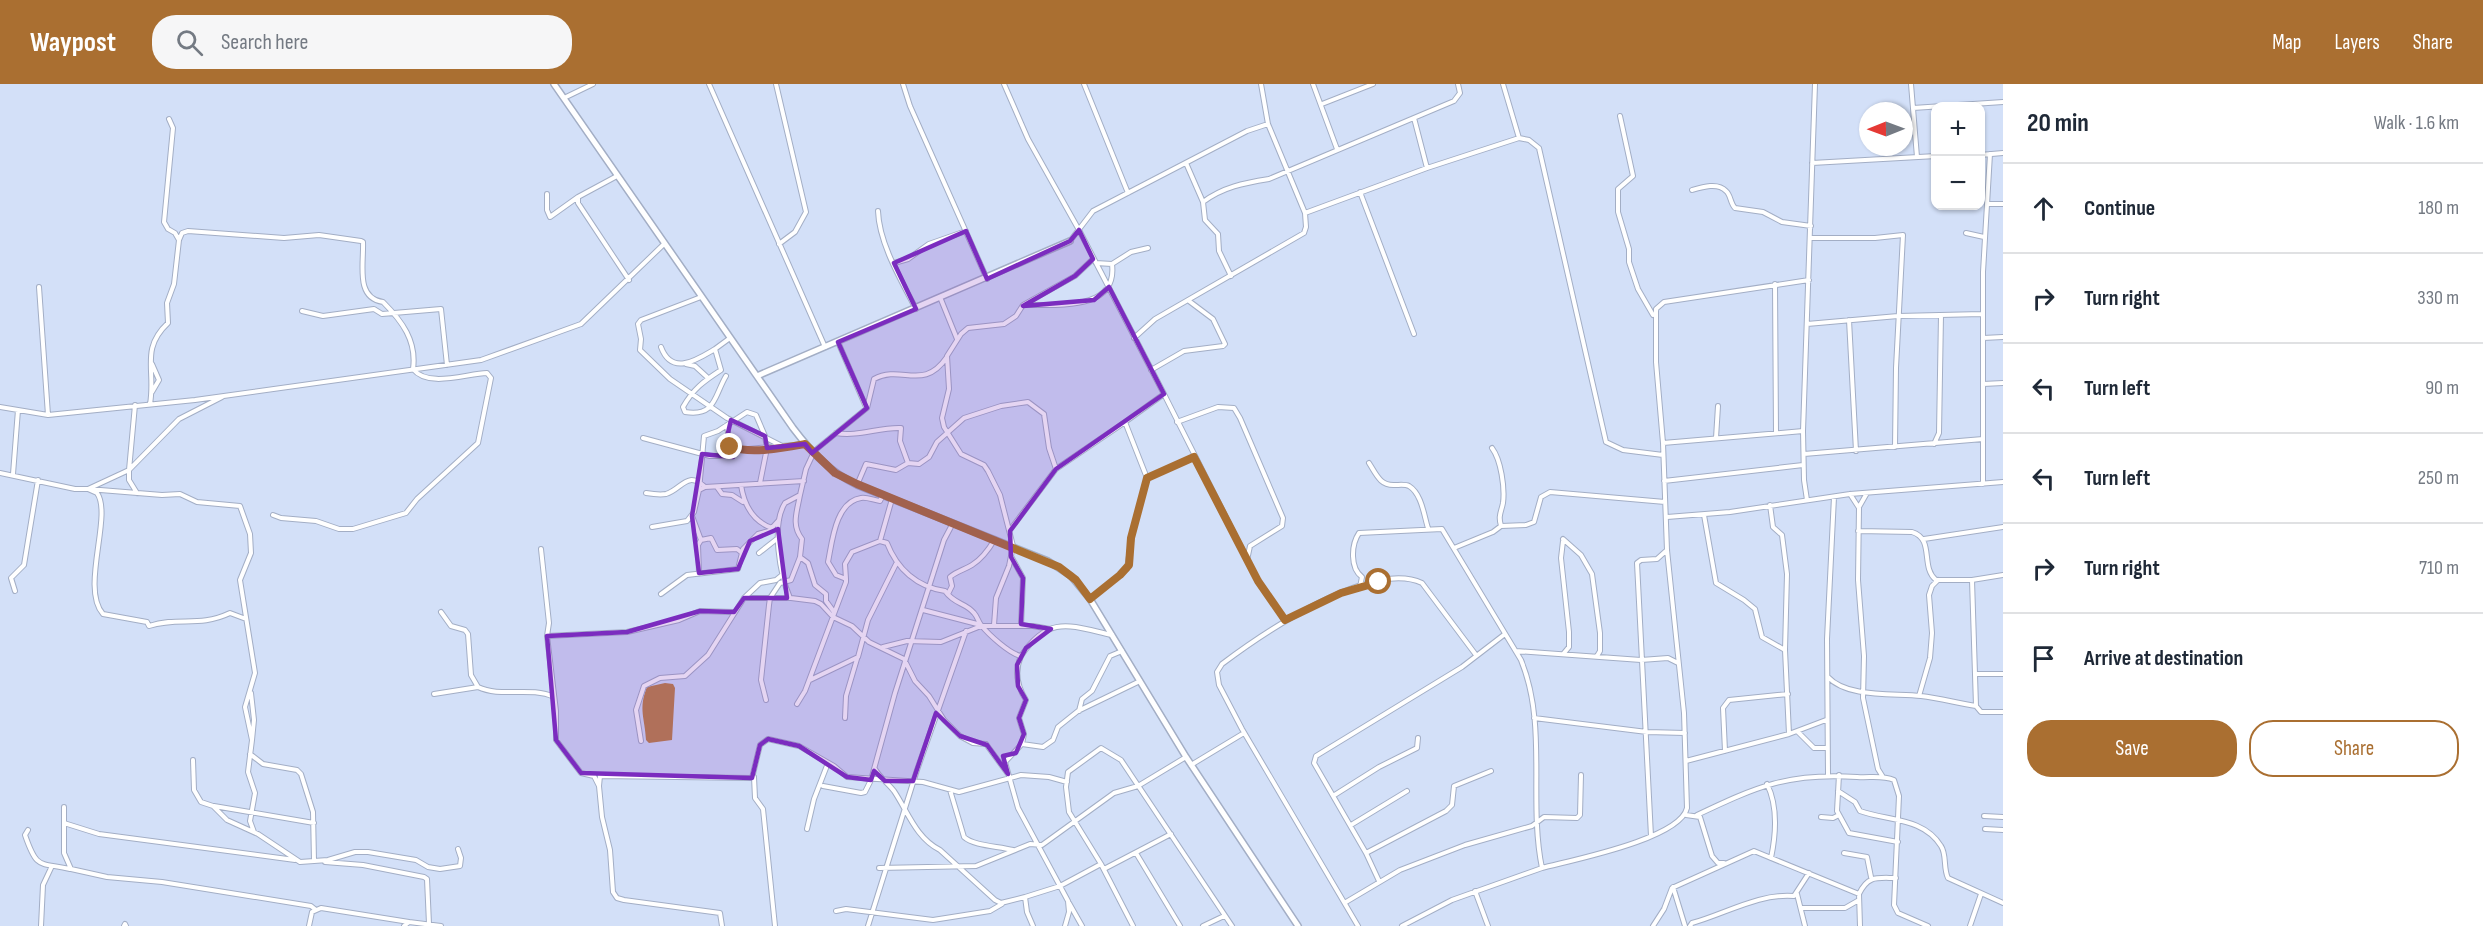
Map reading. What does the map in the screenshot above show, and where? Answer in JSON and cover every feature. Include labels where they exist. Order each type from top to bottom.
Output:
[{"type":"main road","points":[[554,84],[701,297],[813,453],[835,473],[857,484],[1013,546],[1065,571],[1090,599],[1191,765],[1298,926]]},
{"type":"main road","points":[[757,376],[987,279],[1070,241]]},
{"type":"street","points":[[564,98],[593,84]]},
{"type":"street","points":[[710,84],[826,347]]},
{"type":"street","points":[[776,84],[806,212],[795,232],[779,244]]},
{"type":"street","points":[[903,84],[987,279]]},
{"type":"street","points":[[1004,84],[1028,139],[1109,286],[1247,561],[1285,620]]},
{"type":"street","points":[[1084,84],[1128,194]]},
{"type":"street","points":[[1134,338],[1155,320],[1304,233],[1305,213],[1268,124],[1261,84]]},
{"type":"street","points":[[1313,84],[1337,149]]},
{"type":"street","points":[[1203,202],[1217,192],[1249,182],[1269,179],[1455,101],[1460,93],[1458,84]]},
{"type":"street","points":[[1503,84],[1520,138]]},
{"type":"street","points":[[1807,500],[1803,465],[1803,431],[1815,84]]},
{"type":"street","points":[[1911,84],[1912,102]]},
{"type":"street","points":[[1322,104],[1371,85]]},
{"type":"street","points":[[1917,157],[1913,108],[2003,102]]},
{"type":"street","points":[[1402,926],[1475,891],[1542,868],[1604,853],[1651,837],[1682,820],[1686,815],[1686,733],[1667,550],[1663,443],[1654,315],[1638,289],[1618,212],[1618,189],[1633,176],[1620,116]]},
{"type":"street","points":[[1414,118],[1427,168]]},
{"type":"street","points":[[169,119],[173,128],[169,146],[164,222],[168,229],[176,233],[179,240]]},
{"type":"street","points":[[1070,241],[1084,219],[1093,211],[1247,131],[1268,124]]},
{"type":"street","points":[[1305,213],[1427,168],[1520,138],[1529,140],[1539,148],[1606,442],[1623,450],[1663,455]]},
{"type":"street","points":[[1985,154],[2003,153]]},
{"type":"street","points":[[1983,484],[1982,314],[1984,237],[1989,204],[1990,154]]},
{"type":"street","points":[[1812,163],[1833,164],[1931,156]]},
{"type":"street","points":[[1186,163],[1203,202],[1205,220],[1218,234],[1219,251],[1231,276]]},
{"type":"street","points":[[547,194],[547,210],[550,217],[578,197],[617,176]]},
{"type":"street","points":[[1692,190],[1705,186],[1721,188],[1726,191],[1736,208],[1763,212],[1782,222],[1811,226]]},
{"type":"street","points":[[1360,192],[1414,334]]},
{"type":"street","points":[[578,197],[578,203],[584,213],[629,279]]},
{"type":"street","points":[[1989,204],[2003,204]]},
{"type":"street","points":[[878,211],[878,226],[916,309]]},
{"type":"street","points":[[150,404],[152,393],[159,380],[151,360],[153,339],[168,323],[167,303],[174,284],[179,240],[182,233],[188,231],[284,238],[319,235],[361,241],[363,280],[368,296],[372,300],[383,302],[395,313],[414,344],[413,369]]},
{"type":"street","points":[[894,263],[908,259],[929,244],[966,231]]},
{"type":"street","points":[[1966,233],[1984,237]]},
{"type":"street","points":[[1811,238],[1875,238],[1903,235],[1898,316],[1895,447]]},
{"type":"street","points":[[0,407],[48,415],[224,395],[481,360],[581,324],[664,244]]},
{"type":"street","points":[[766,700],[761,680],[770,598],[783,581],[791,580],[801,556],[802,539],[794,529],[794,523],[806,469],[813,453],[867,408],[874,379],[886,373],[914,377],[934,372],[963,331],[973,326],[995,327],[1004,324],[1016,316],[1023,305],[1075,276],[1095,261],[1112,264],[1131,252],[1148,248]]},
{"type":"street","points":[[1023,305],[1094,300],[1109,286],[1112,264]]},
{"type":"street","points":[[1654,315],[1659,304],[1665,302],[1809,280]]},
{"type":"street","points":[[1775,284],[1776,433]]},
{"type":"street","points":[[39,287],[48,415]]},
{"type":"street","points":[[701,297],[638,324],[641,339],[640,351],[670,379],[710,407],[782,446]]},
{"type":"street","points":[[940,297],[957,340]]},
{"type":"street","points":[[1151,370],[1184,351],[1225,344],[1213,320],[1189,301]]},
{"type":"street","points":[[302,311],[322,316],[374,309],[382,314],[441,309],[447,364]]},
{"type":"street","points":[[1807,324],[1898,316],[1982,314]]},
{"type":"street","points":[[1934,444],[1939,433],[1941,315]]},
{"type":"street","points":[[1850,320],[1856,451]]},
{"type":"street","points":[[1983,338],[2003,337]]},
{"type":"street","points":[[685,363],[698,361],[730,338]]},
{"type":"street","points":[[838,342],[867,408]]},
{"type":"street","points":[[661,347],[670,359],[694,366],[707,377]]},
{"type":"street","points":[[715,349],[722,366],[721,370],[707,377],[691,393],[683,407],[685,411],[696,414],[710,407],[717,398],[726,376]]},
{"type":"street","points":[[947,356],[950,389],[942,418],[961,454],[984,465],[988,471],[1000,495],[1013,546],[996,598],[994,625]]},
{"type":"street","points":[[273,514],[281,518],[316,520],[339,529],[353,529],[401,516],[452,465],[470,452],[482,435],[492,378],[487,373],[424,378],[413,369]]},
{"type":"street","points":[[1983,384],[2003,383]]},
{"type":"street","points":[[1010,531],[1056,469],[1164,394]]},
{"type":"street","points":[[88,489],[129,471],[179,419],[224,395]]},
{"type":"street","points":[[857,484],[866,464],[896,470],[908,463],[919,464],[929,457],[937,442],[969,415],[1028,402],[1044,414],[1049,448],[1056,469]]},
{"type":"street","points":[[135,405],[129,445],[129,480],[137,493]]},
{"type":"street","points":[[1178,422],[1225,406],[1234,408],[1240,418],[1283,518],[1282,526],[1251,546],[1247,561]]},
{"type":"street","points":[[1716,438],[1718,406]]},
{"type":"street","points":[[13,474],[18,410]]},
{"type":"street","points":[[729,419],[747,412],[756,415],[765,436],[767,448],[760,483]]},
{"type":"street","points":[[729,419],[727,426],[730,447],[739,450]]},
{"type":"street","points":[[1090,599],[1129,565],[1131,538],[1147,478],[1125,422]]},
{"type":"street","points":[[701,540],[692,516],[699,490],[704,436],[727,426]]},
{"type":"street","points":[[835,433],[851,434],[886,427],[900,429],[900,441],[908,463]]},
{"type":"street","points":[[1663,443],[1803,431]]},
{"type":"street","points":[[643,438],[702,454],[720,456],[739,450],[805,444]]},
{"type":"street","points":[[1804,454],[1983,439]]},
{"type":"street","points":[[1492,448],[1497,454],[1501,476],[1503,503],[1498,515],[1501,526]]},
{"type":"street","points":[[1147,478],[1194,457]]},
{"type":"street","points":[[1369,463],[1381,483],[1411,488],[1423,508],[1428,528]]},
{"type":"street","points":[[1664,481],[1803,465]]},
{"type":"street","points":[[0,473],[75,489],[171,496],[180,494],[197,502],[240,506],[250,534],[251,553],[240,580],[255,673],[246,714],[252,740]]},
{"type":"street","points":[[15,591],[11,578],[24,566],[38,480]]},
{"type":"street","points":[[699,490],[804,481]]},
{"type":"street","points":[[646,493],[664,495],[683,482],[699,482],[705,488]]},
{"type":"street","points":[[1667,517],[1704,515],[1868,492],[2003,482]]},
{"type":"street","points":[[741,485],[744,503]]},
{"type":"street","points":[[717,487],[722,494],[732,495],[744,503],[761,524],[772,528]]},
{"type":"street","points":[[88,489],[97,493],[102,507],[95,574],[97,603],[103,614],[147,622],[149,626],[165,621],[184,623],[216,621],[231,613],[246,619]]},
{"type":"street","points":[[1454,548],[1494,532],[1501,526],[1526,525],[1534,522],[1541,497],[1550,492],[1665,502]]},
{"type":"street","points":[[1868,492],[1859,508],[1858,531],[1863,693],[1874,750],[1883,777]]},
{"type":"street","points":[[1850,494],[1859,508]]},
{"type":"street","points":[[790,598],[782,575],[778,537],[779,520],[785,503],[800,495]]},
{"type":"street","points":[[846,579],[836,575],[828,562],[838,519],[855,500],[863,498],[880,501],[883,495]]},
{"type":"street","points":[[1828,775],[1826,720],[1828,597],[1834,497]]},
{"type":"street","points":[[880,541],[892,499]]},
{"type":"street","points":[[1770,505],[1773,527],[1782,535],[1787,574],[1785,650],[1789,734]]},
{"type":"street","points":[[1704,515],[1716,583],[1755,609],[1762,637],[1785,650]]},
{"type":"street","points":[[652,527],[678,524],[692,516]]},
{"type":"street","points":[[661,594],[687,575],[738,569],[742,553],[758,534],[772,528],[779,520]]},
{"type":"street","points":[[823,786],[861,793],[865,792],[871,780],[895,693],[953,522]]},
{"type":"street","points":[[1858,531],[1912,532],[1924,539],[2003,527]]},
{"type":"street","points":[[1360,587],[1362,577],[1355,571],[1353,564],[1359,533],[1418,532],[1428,528],[1442,529],[1515,651],[1527,678],[1534,718],[1542,868]]},
{"type":"street","points":[[759,553],[778,537]]},
{"type":"street","points":[[699,573],[698,544],[701,540],[711,538],[717,550],[737,549],[742,553]]},
{"type":"street","points":[[948,594],[952,586],[950,577],[957,571],[971,566],[987,553],[995,539]]},
{"type":"street","points":[[1577,654],[1569,647],[1561,558],[1563,539],[1581,555],[1592,574],[1600,655]]},
{"type":"street","points":[[1924,539],[1930,573],[1938,580],[1972,580],[2003,575]]},
{"type":"street","points":[[797,704],[809,680],[846,579],[845,564],[852,552],[880,541],[887,543],[897,564],[916,581],[931,589],[945,591],[953,602],[975,613],[981,626],[1010,654],[1021,656]]},
{"type":"street","points":[[541,549],[549,624],[547,636],[556,740],[559,748],[581,774],[696,778],[709,775],[743,778],[754,776]]},
{"type":"street","points":[[1651,837],[1637,563],[1641,560],[1657,559],[1667,550]]},
{"type":"street","points":[[801,556],[808,563],[815,585],[826,594],[826,601],[833,615]]},
{"type":"street","points":[[1011,557],[1023,578],[1021,626]]},
{"type":"street","points":[[845,718],[846,696],[868,620],[885,592],[897,564]]},
{"type":"street","points":[[641,741],[636,710],[644,686],[660,678],[685,676],[708,655],[744,598],[760,583],[776,580],[782,575]]},
{"type":"street","points":[[1358,926],[1346,902],[1244,733],[1219,685],[1217,672],[1222,664],[1285,620],[1328,598],[1391,580],[1422,583],[1476,655]]},
{"type":"street","points":[[1919,696],[1930,658],[1932,633],[1929,595],[1932,586],[1938,580]]},
{"type":"street","points":[[1972,580],[1976,706],[1981,712],[2003,712]]},
{"type":"street","points":[[744,598],[790,598],[814,601],[852,626],[864,638],[898,655],[907,663],[915,681],[944,720],[960,736],[973,743],[986,744],[1008,777]]},
{"type":"street","points":[[923,609],[981,626]]},
{"type":"street","points":[[547,636],[627,632],[679,620],[700,611],[734,612]]},
{"type":"street","points":[[441,612],[451,626],[465,630],[468,634],[471,675],[478,687]]},
{"type":"street","points":[[881,648],[913,641],[941,642],[981,626],[994,625],[1051,629],[1078,626],[1112,635]]},
{"type":"street","points":[[1051,629],[1035,639],[1021,656],[1017,665],[1017,682],[1026,700],[1018,718],[1024,734],[1022,744],[1005,762],[1018,808],[1082,926]]},
{"type":"street","points":[[868,926],[933,722],[940,712],[966,631]]},
{"type":"street","points":[[1378,881],[1351,825],[1314,763],[1316,756],[1462,667],[1505,634]]},
{"type":"street","points":[[1563,654],[1569,647]]},
{"type":"street","points":[[1078,711],[1082,699],[1092,691],[1110,656],[1122,651]]},
{"type":"street","points":[[1515,651],[1600,655],[1641,660],[1668,658],[1678,663]]},
{"type":"street","points":[[809,680],[857,658]]},
{"type":"street","points":[[1976,674],[2003,674]]},
{"type":"street","points":[[1828,676],[1835,684],[1863,693],[1919,696],[1976,706]]},
{"type":"street","points":[[1022,744],[1044,747],[1053,740],[1058,727],[1078,711],[1140,681]]},
{"type":"street","points":[[434,694],[478,687],[489,690],[545,693],[554,698]]},
{"type":"street","points":[[250,690],[254,720],[248,772],[255,793],[250,821],[254,832]]},
{"type":"street","points":[[1725,751],[1723,708],[1729,700],[1788,694]]},
{"type":"street","points":[[1534,718],[1647,732],[1686,733]]},
{"type":"street","points":[[1686,761],[1798,732],[1826,720]]},
{"type":"street","points":[[1798,732],[1814,748],[1826,748]]},
{"type":"street","points":[[1191,765],[1244,733]]},
{"type":"street","points":[[1334,796],[1379,767],[1417,748],[1418,738]]},
{"type":"street","points":[[775,926],[763,809],[755,798],[754,776],[760,745],[768,739],[799,746],[847,777],[914,781],[959,792],[1021,775],[1049,777],[1066,782]]},
{"type":"street","points":[[1133,926],[1104,869],[1069,812],[1066,782],[1068,772],[1101,747],[1121,759],[1232,926]]},
{"type":"street","points":[[250,754],[263,764],[297,770],[301,774],[310,799],[314,823],[314,861]]},
{"type":"street","points":[[879,868],[976,866],[1014,850],[1036,844],[1042,845],[1114,793],[1138,786],[1186,757]]},
{"type":"street","points":[[193,760],[194,790],[201,802],[314,823]]},
{"type":"street","points":[[807,829],[814,799],[828,763]]},
{"type":"street","points":[[875,768],[930,845],[940,850],[957,868],[995,900],[1005,902]]},
{"type":"street","points":[[1366,853],[1446,811],[1452,806],[1454,786],[1491,771]]},
{"type":"street","points":[[1346,902],[1400,870],[1466,844],[1519,830],[1544,817],[1579,817],[1581,775]]},
{"type":"street","points":[[1686,815],[1696,815],[1737,795],[1767,784],[1828,775],[1883,777],[1894,780],[1898,785],[1898,843],[1894,905],[1898,913],[1928,926]]},
{"type":"street","points":[[1839,775],[1839,815],[1849,833],[1898,843]]},
{"type":"street","points":[[594,776],[599,786]]},
{"type":"street","points":[[600,776],[602,817],[610,850],[613,892],[618,898],[720,913],[722,926]]},
{"type":"street","points":[[1767,784],[1771,792],[1774,816],[1775,840],[1771,858]]},
{"type":"street","points":[[950,790],[964,837],[970,842],[1014,850]]},
{"type":"street","points":[[1351,825],[1407,791]]},
{"type":"street","points":[[1838,791],[1855,802],[1860,811],[1898,819],[1918,827],[1938,842],[1943,850],[1948,878],[2003,903]]},
{"type":"street","points":[[213,806],[228,820],[254,832],[296,860]]},
{"type":"street","points":[[64,807],[64,853],[71,869]]},
{"type":"street","points":[[1696,815],[1700,817],[1714,861],[1725,864]]},
{"type":"street","points":[[1821,817],[1833,818],[1839,815]]},
{"type":"street","points":[[1984,816],[2003,817]]},
{"type":"street","points":[[64,823],[99,834],[296,860],[363,865],[424,877],[427,879],[429,924]]},
{"type":"street","points":[[1986,829],[2003,830]]},
{"type":"street","points":[[28,830],[25,835],[35,857],[40,863],[51,868],[71,869],[107,877],[162,882],[312,906],[316,909],[441,926]]},
{"type":"street","points":[[1104,869],[1171,834]]},
{"type":"street","points":[[321,861],[355,852],[368,852],[416,860],[428,867],[457,867],[461,863],[458,849]]},
{"type":"street","points":[[1653,926],[1673,887],[1707,874],[1750,852],[1809,873],[1859,897]]},
{"type":"street","points":[[1136,853],[1180,926]]},
{"type":"street","points":[[1844,853],[1867,857],[1871,877]]},
{"type":"street","points":[[836,911],[846,909],[933,920],[961,918],[990,911],[1005,902],[1060,886],[1101,864]]},
{"type":"street","points":[[40,926],[43,885],[51,868]]},
{"type":"street","points":[[1805,926],[1797,894],[1809,873]]},
{"type":"street","points":[[1860,926],[1859,897],[1864,883],[1871,877],[1896,878]]},
{"type":"street","points":[[1673,887],[1685,926]]},
{"type":"street","points":[[1475,891],[1488,926]]},
{"type":"street","points":[[1690,926],[1692,923],[1720,916],[1732,908],[1768,898],[1797,894]]},
{"type":"street","points":[[1970,926],[1981,894]]},
{"type":"street","points":[[1025,897],[1027,912],[1033,926]]},
{"type":"street","points":[[1802,908],[1845,908],[1859,897]]},
{"type":"street","points":[[1065,926],[1069,912],[1068,901]]},
{"type":"street","points":[[309,926],[312,912],[316,909]]},
{"type":"street","points":[[1203,926],[1224,915]]},
{"type":"street","points":[[405,926],[409,922]]},
{"type":"highlighted area","points":[[1079,230],[1093,259],[1075,276],[1023,306],[1094,300],[1109,287],[1164,394],[1056,469],[1010,531],[1011,557],[1023,578],[1021,624],[1051,629],[1026,648],[1017,665],[1018,686],[1026,700],[1019,718],[1024,734],[1016,753],[1003,756],[1008,774],[987,745],[960,736],[936,713],[913,781],[885,781],[874,771],[871,780],[847,777],[799,746],[768,739],[760,745],[752,778],[581,773],[556,740],[547,636],[627,632],[700,611],[734,612],[744,598],[787,598],[778,529],[750,541],[738,569],[729,572],[699,573],[692,516],[702,454],[733,457],[727,437],[731,420],[765,436],[767,448],[805,444],[812,453],[867,408],[838,342],[916,309],[894,263],[966,231],[987,279],[1070,241]]},
{"type":"shaded area","points":[[665,683],[673,684],[675,688],[672,740],[649,743],[646,740],[643,714],[644,695],[647,687]]},
{"type":"route","points":[[730,447],[739,450],[756,450],[805,444],[822,463],[835,473],[857,484],[1048,561],[1076,580],[1090,599],[1129,565],[1131,538],[1141,496],[1147,486],[1147,478],[1194,457],[1258,581],[1285,620],[1328,598],[1379,582]]}]
